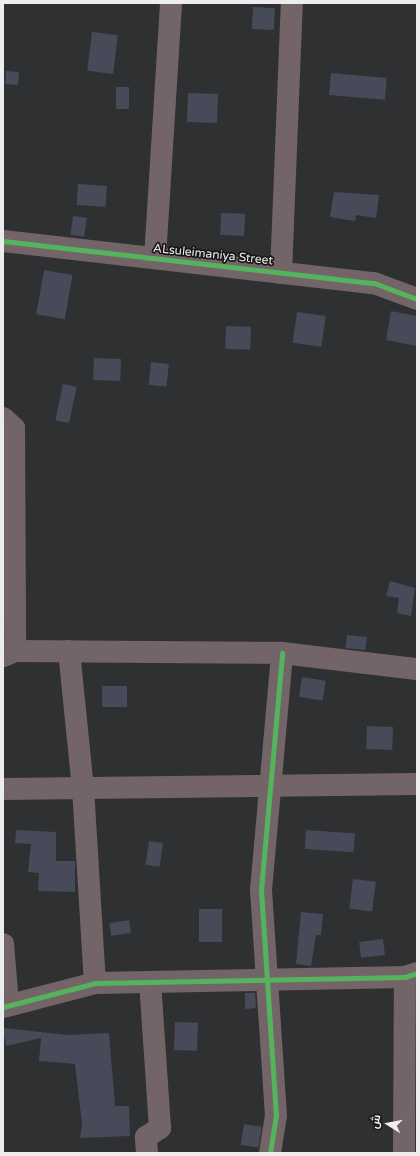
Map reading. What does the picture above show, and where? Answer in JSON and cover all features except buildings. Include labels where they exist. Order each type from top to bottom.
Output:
[{"type":"street","points":[[155,258],[171,3]]},
{"type":"street","points":[[281,273],[292,3]]},
{"type":"street","name":"ALsuleimaniya Street","points":[[3,241],[374,283],[417,300]]},
{"type":"street","points":[[3,418],[14,428],[9,653],[69,651],[282,653],[417,669]]},
{"type":"street","points":[[69,651],[83,788],[95,983]]},
{"type":"street","points":[[270,1153],[276,1116],[260,890],[271,786],[282,653]]},
{"type":"street","points":[[3,789],[417,784]]},
{"type":"street","points":[[3,944],[5,1006],[95,983],[267,980],[411,975],[404,1153]]},
{"type":"street","points":[[146,1153],[146,1137],[160,1128],[150,982]]},
{"type":"cycle path","points":[[3,241],[374,283],[417,299]]},
{"type":"cycle path","points":[[270,1153],[276,1116],[261,890],[282,653]]},
{"type":"cycle path","points":[[3,1007],[95,983],[405,977],[417,973]]}]
